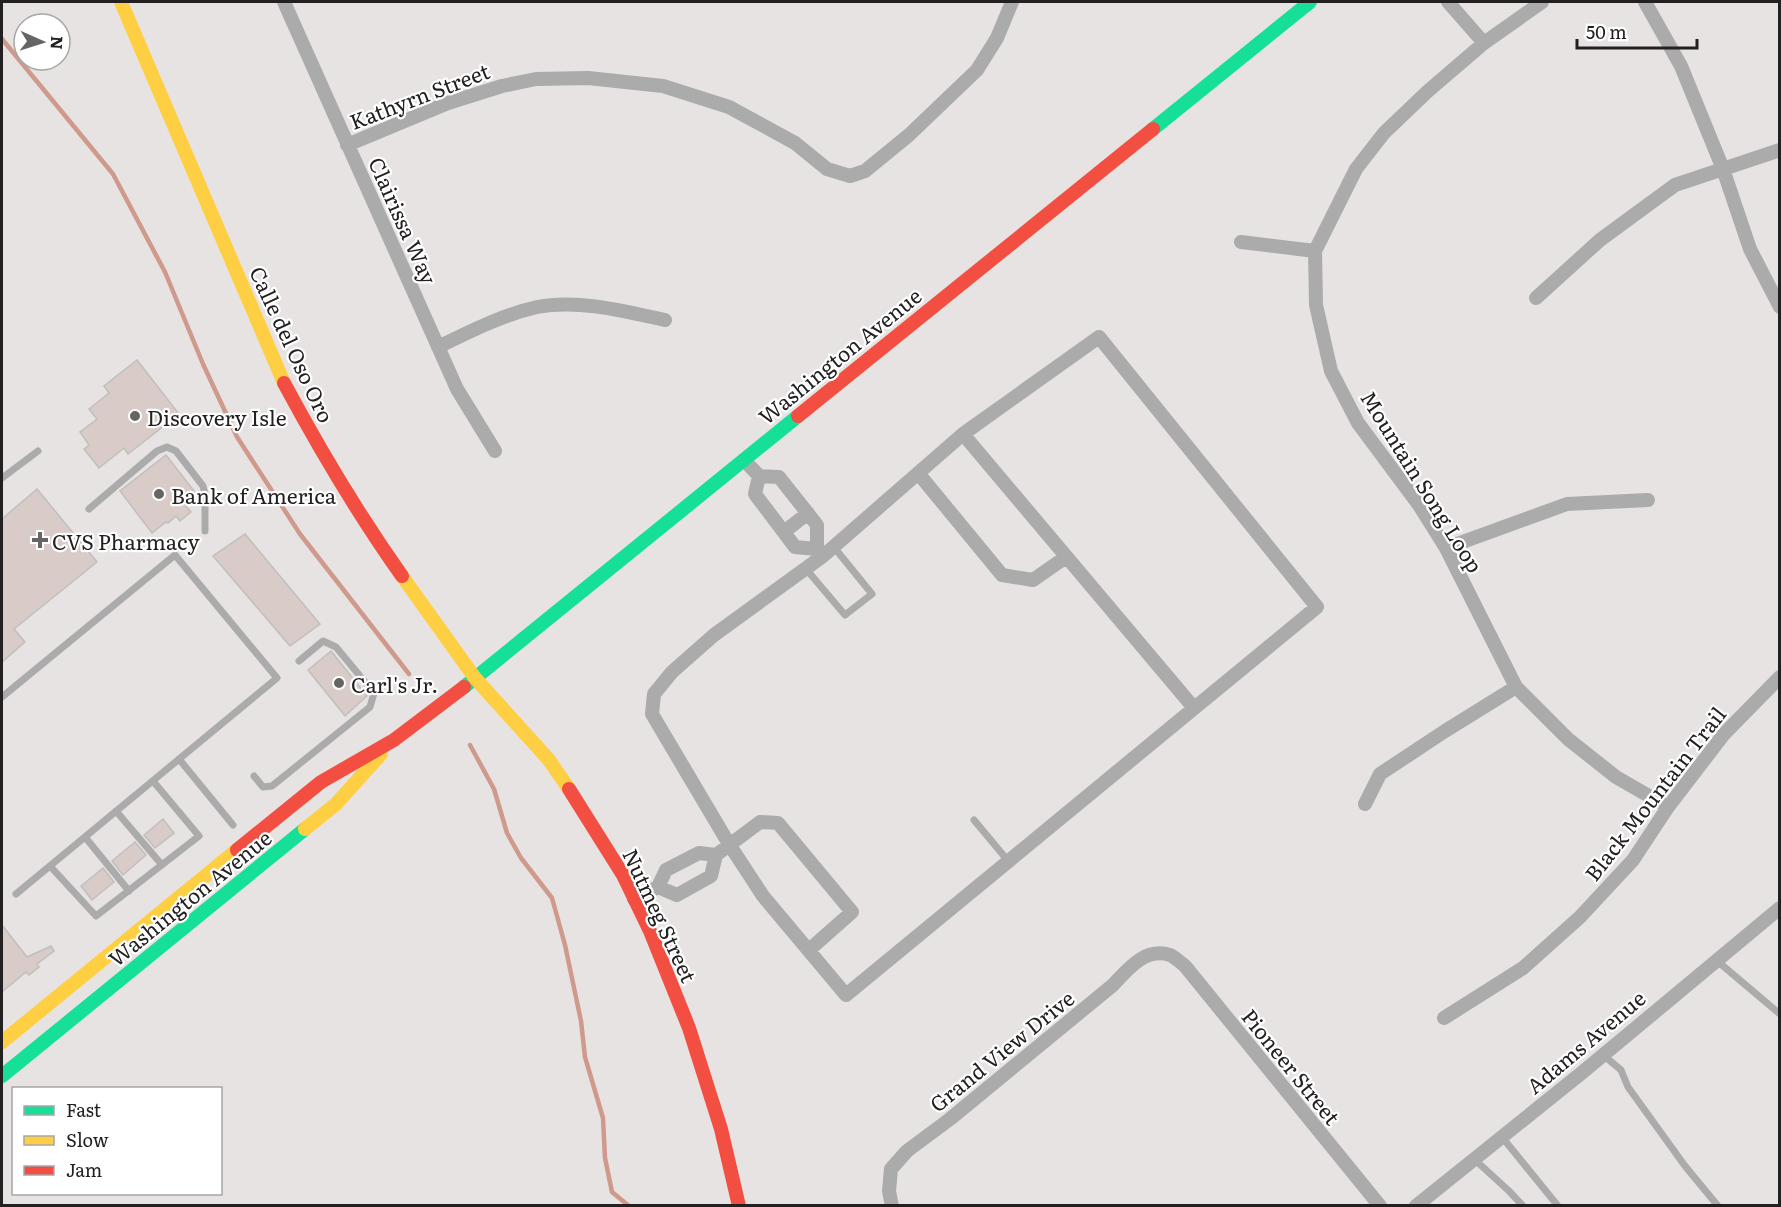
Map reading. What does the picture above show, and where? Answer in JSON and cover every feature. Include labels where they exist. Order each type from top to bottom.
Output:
[{"type":"main road","name":"Calle del Oso Oro","points":[[121,2],[256,320],[315,441],[371,532],[476,678]]},
{"type":"main road","name":"Washington Avenue","points":[[2,1042],[321,782],[394,740],[476,678],[1310,2]]},
{"type":"main road","name":"Nutmeg Street","points":[[476,678],[549,760],[587,816],[650,931],[689,1028],[721,1129],[739,1206]]},
{"type":"main road","name":"Washington Avenue","points":[[2,1075],[336,804],[394,740]]},
{"type":"main road","points":[[174,935],[185,913],[231,874],[249,854],[247,843]]},
{"type":"main road","points":[[79,1014],[87,995],[136,951],[146,925]]},
{"type":"street","name":"Clairissa Way","points":[[284,2],[457,389],[495,452]]},
{"type":"street","name":"Kathyrn Street","points":[[347,145],[448,103],[502,86],[536,79],[588,78],[663,86],[729,107],[795,143],[827,169],[850,176],[865,171],[909,135],[977,69],[997,38],[1012,2]]},
{"type":"street","points":[[1448,2],[1484,43]]},
{"type":"street","points":[[1645,2],[1681,66],[1723,170],[1750,249],[1779,307]]},
{"type":"street","name":"Mountain Song Loop","points":[[1539,4],[1484,43],[1384,133],[1356,169],[1315,251],[1316,305],[1331,371],[1358,423],[1419,505],[1446,548],[1516,687],[1568,739],[1616,777],[1668,807]]},
{"type":"street","points":[[1536,298],[1600,240],[1675,185],[1779,150]]},
{"type":"street","points":[[1241,242],[1315,251]]},
{"type":"street","points":[[438,347],[489,322],[537,307],[575,305],[627,312],[664,321]]},
{"type":"street","points":[[1099,337],[1317,608],[846,995],[762,896],[652,714],[654,694],[672,672],[714,635],[806,569],[824,550],[918,473],[963,434],[1099,337]]},
{"type":"street","points":[[963,434],[1194,708]]},
{"type":"street","points":[[744,460],[759,476],[779,477],[817,525],[824,550]]},
{"type":"street","points":[[918,473],[1002,575],[1033,580],[1066,556]]},
{"type":"street","points":[[759,476],[755,494],[795,547],[824,550]]},
{"type":"street","points":[[1446,548],[1567,504],[1648,500]]},
{"type":"street","points":[[784,532],[808,513]]},
{"type":"street","name":"Black Mountain Trail","points":[[1444,1018],[1523,968],[1580,917],[1633,860],[1668,807],[1724,734],[1779,677]]},
{"type":"street","points":[[1365,804],[1380,774],[1516,687]]},
{"type":"street","points":[[658,887],[677,895],[711,876],[716,855],[729,844],[760,822],[778,823],[852,912],[809,950]]},
{"type":"street","points":[[634,899],[658,887],[666,870],[699,853],[716,855]]},
{"type":"street","points":[[683,861],[694,885]]},
{"type":"street","name":"Adams Avenue","points":[[1416,1206],[1604,1054],[1779,908]]},
{"type":"street","name":"Grand View Drive","points":[[892,1206],[889,1191],[891,1169],[907,1151],[950,1119],[1113,985],[1134,963],[1152,954],[1171,955]]},
{"type":"street","name":"Pioneer Street","points":[[1171,955],[1185,966],[1380,1206]]},
{"type":"lane","points":[[89,509],[157,451],[167,447],[176,451],[203,486],[206,494],[205,531]]},
{"type":"lane","points":[[2,478],[38,451]]},
{"type":"lane","points":[[806,569],[845,615],[872,594],[824,550]]},
{"type":"lane","points":[[2,697],[176,555],[277,678],[16,894]]},
{"type":"lane","points":[[254,776],[262,787],[272,786],[370,707],[374,693],[336,647],[323,641],[299,661]]},
{"type":"lane","points":[[179,759],[233,825]]},
{"type":"lane","points":[[50,866],[96,916],[199,836],[153,781]]},
{"type":"lane","points":[[116,811],[162,865]]},
{"type":"lane","points":[[974,820],[1009,861]]},
{"type":"lane","points":[[85,837],[129,891]]},
{"type":"lane","points":[[1716,960],[1779,1014]]},
{"type":"lane","points":[[1604,1054],[1621,1070],[1628,1088],[1685,1166],[1718,1206]]},
{"type":"lane","points":[[1502,1137],[1558,1206]]},
{"type":"lane","points":[[1474,1159],[1522,1206]]},
{"type":"building","name":"Discovery Isle","points":[[137,360],[179,414],[128,454],[124,448],[99,468],[84,449],[89,445],[80,432],[97,419],[89,409],[109,393],[104,386]]},
{"type":"building","name":"Bank of America","points":[[166,455],[198,496],[185,505],[191,512],[180,521],[176,516],[152,533],[120,491]]},
{"type":"building","name":"CVS Pharmacy","points":[[37,489],[97,562],[14,629],[25,642],[2,662],[2,519]]},
{"type":"building","points":[[245,534],[320,624],[290,646],[213,556]]},
{"type":"building","name":"Carl's Jr.","points":[[331,651],[367,696],[345,716],[308,670]]},
{"type":"building","points":[[163,819],[174,833],[155,848],[144,835]]},
{"type":"building","points":[[135,842],[146,855],[123,875],[112,861]]},
{"type":"building","points":[[103,868],[114,882],[92,900],[81,886]]},
{"type":"building","points":[[2,925],[27,957],[51,946],[54,951],[37,964],[39,967],[29,975],[26,972],[2,992]]},
{"type":"waterway","points":[[2,39],[113,174],[165,272],[203,364],[237,437],[300,534],[409,674]]},
{"type":"waterway","points":[[470,745],[494,789],[507,833],[521,858],[552,898],[565,945],[581,1021],[585,1057],[603,1118],[605,1158],[612,1192],[629,1206]]},
{"type":"traffic: fast","points":[[1153,129],[1310,2]]},
{"type":"traffic: fast","points":[[464,687],[798,416]]},
{"type":"traffic: fast","points":[[2,1076],[305,829]]},
{"type":"traffic: slow","points":[[121,2],[284,383]]},
{"type":"traffic: slow","points":[[402,576],[475,678],[549,760],[569,789]]},
{"type":"traffic: slow","points":[[305,829],[336,804],[381,754]]},
{"type":"traffic: slow","points":[[2,1042],[237,850]]},
{"type":"traffic: jam","points":[[798,416],[1153,129]]},
{"type":"traffic: jam","points":[[284,383],[340,481],[402,576]]},
{"type":"traffic: jam","points":[[237,850],[321,782],[394,740],[464,687]]},
{"type":"traffic: jam","points":[[569,789],[623,875],[650,931],[689,1028],[721,1129],[739,1206]]},
{"type":"place","name":"Discovery Isle","points":[[135,416]]},
{"type":"place","name":"Bank of America","points":[[159,494]]},
{"type":"place","name":"CVS Pharmacy","points":[[40,540]]},
{"type":"place","name":"Carl's Jr.","points":[[339,683]]}]
